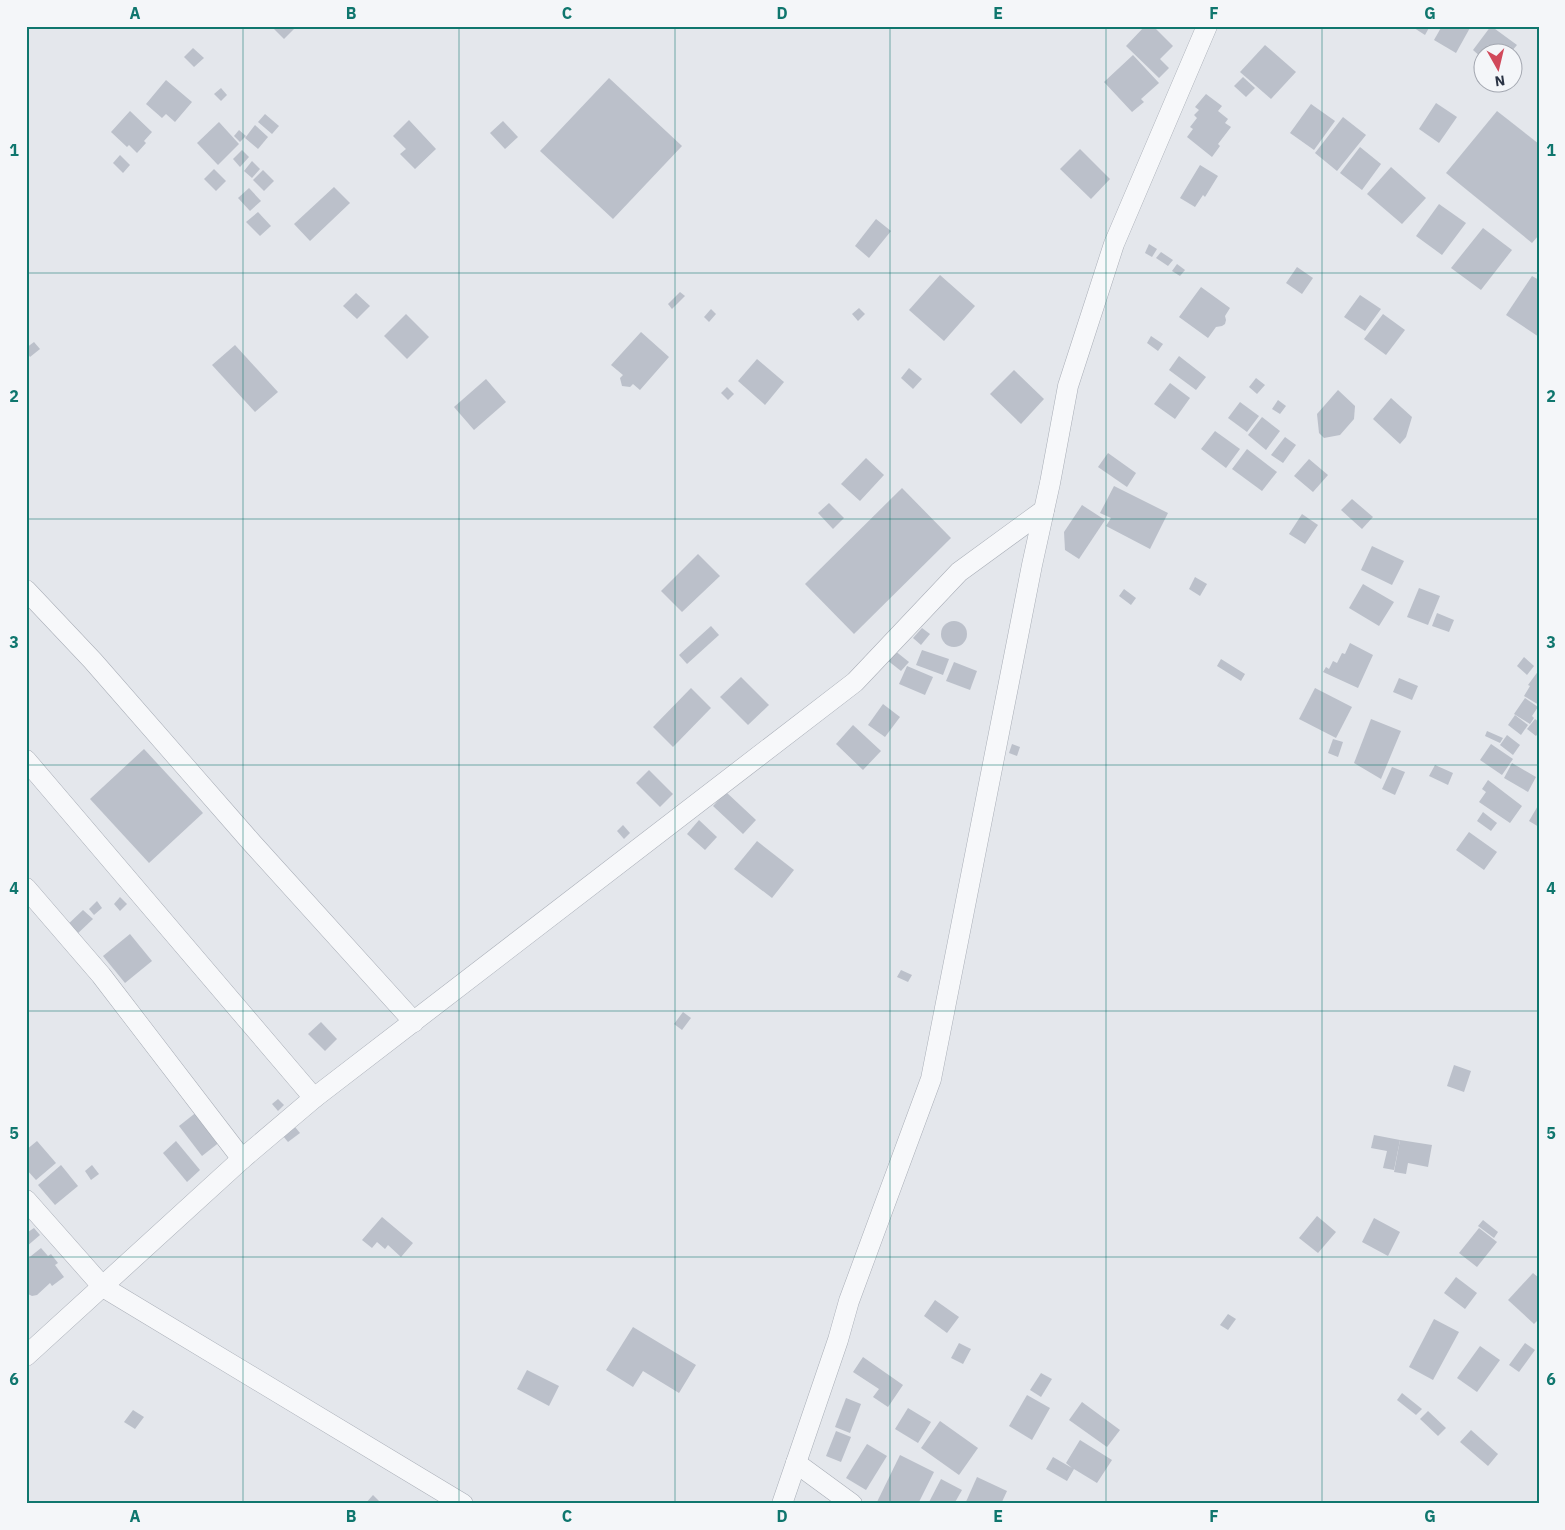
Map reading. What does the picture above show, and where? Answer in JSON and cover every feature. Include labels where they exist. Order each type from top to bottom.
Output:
[{"type":"street","points":[[782,1504],[838,1340],[849,1301],[931,1079],[1068,386],[1114,244],[1206,26]]},
{"type":"street","points":[[26,1356],[242,1160],[314,1098],[855,682],[959,572],[1044,510]]},
{"type":"street","points":[[26,590],[93,661],[252,843],[414,1022]]},
{"type":"street","points":[[26,760],[314,1098]]},
{"type":"street","points":[[26,888],[101,975],[242,1160]]},
{"type":"street","points":[[26,1200],[103,1287],[463,1504]]},
{"type":"street","points":[[796,1463],[852,1504]]},
{"type":"building","points":[[271,26],[297,26],[284,39]]},
{"type":"building","points":[[1145,26],[1153,26],[1173,46],[1160,59],[1169,68],[1159,78],[1126,46]]},
{"type":"building","points":[[1411,26],[1430,26],[1425,35]]},
{"type":"building","points":[[1442,26],[1471,26],[1456,53],[1434,40]]},
{"type":"building","points":[[1491,26],[1513,42],[1479,42]]},
{"type":"building","points":[[1265,45],[1296,72],[1271,99],[1240,72]]},
{"type":"building","points":[[193,48],[204,58],[194,67],[184,57]]},
{"type":"building","points":[[1133,55],[1159,83],[1141,99],[1144,102],[1132,112],[1104,82]]},
{"type":"building","points":[[1243,77],[1255,88],[1246,97],[1234,86]]},
{"type":"building","points":[[609,78],[682,146],[613,219],[540,151]]},
{"type":"building","points":[[166,80],[192,102],[175,122],[166,114],[162,118],[146,104]]},
{"type":"building","points":[[221,88],[227,95],[221,101],[214,94]]},
{"type":"building","points":[[1206,94],[1222,106],[1218,111],[1228,119],[1225,123],[1231,127],[1218,144],[1220,146],[1212,157],[1187,137],[1193,129],[1190,127],[1197,118],[1194,115],[1199,110],[1195,107]]},
{"type":"building","points":[[1436,103],[1457,117],[1439,143],[1419,129]]},
{"type":"building","points":[[1311,104],[1335,121],[1314,150],[1290,133]]},
{"type":"building","points":[[130,111],[152,132],[144,141],[146,143],[137,153],[129,145],[127,147],[111,132]]},
{"type":"building","points":[[1497,111],[1539,144],[1539,235],[1532,243],[1446,173]]},
{"type":"building","points":[[265,114],[279,126],[272,134],[258,122]]},
{"type":"building","points":[[1343,117],[1366,135],[1337,171],[1315,153]]},
{"type":"building","points":[[409,120],[436,149],[415,169],[400,154],[406,149],[393,136]]},
{"type":"building","points":[[503,121],[518,137],[505,149],[490,133]]},
{"type":"building","points":[[219,122],[239,144],[218,165],[197,143]]},
{"type":"building","points":[[255,125],[268,137],[258,149],[245,138]]},
{"type":"building","points":[[239,130],[246,136],[240,142],[234,136]]},
{"type":"building","points":[[1360,147],[1381,164],[1362,190],[1340,173]]},
{"type":"building","points":[[1080,149],[1110,179],[1091,199],[1060,169]]},
{"type":"building","points":[[242,150],[249,157],[240,167],[233,159]]},
{"type":"building","points":[[120,155],[130,165],[123,173],[113,163]]},
{"type":"building","points":[[252,161],[260,169],[252,178],[244,171]]},
{"type":"building","points":[[1200,165],[1218,176],[1205,197],[1203,195],[1195,207],[1180,198]]},
{"type":"building","points":[[1391,167],[1426,198],[1402,224],[1367,194]]},
{"type":"building","points":[[214,169],[226,181],[216,191],[204,179]]},
{"type":"building","points":[[263,170],[274,181],[264,191],[253,180]]},
{"type":"building","points":[[334,187],[350,203],[310,241],[294,224]]},
{"type":"building","points":[[249,188],[261,201],[250,211],[238,198]]},
{"type":"building","points":[[1439,204],[1466,223],[1442,255],[1416,236]]},
{"type":"building","points":[[258,212],[271,226],[260,236],[246,222]]},
{"type":"building","points":[[876,219],[891,231],[869,258],[855,246]]},
{"type":"building","points":[[1483,228],[1512,250],[1481,290],[1451,268]]},
{"type":"building","points":[[1149,244],[1157,249],[1152,257],[1145,253]]},
{"type":"building","points":[[1161,252],[1173,260],[1168,266],[1156,258]]},
{"type":"building","points":[[1177,264],[1185,270],[1180,276],[1172,271]]},
{"type":"building","points":[[1297,267],[1313,278],[1302,294],[1286,283]]},
{"type":"building","points":[[940,275],[975,306],[944,341],[909,310]]},
{"type":"building","points":[[1532,276],[1539,280],[1539,337],[1506,315]]},
{"type":"building","points":[[1201,287],[1230,308],[1225,316],[1225,324],[1216,327],[1208,338],[1179,317]]},
{"type":"building","points":[[680,292],[685,296],[672,309],[668,304]]},
{"type":"building","points":[[356,293],[370,306],[357,319],[343,306]]},
{"type":"building","points":[[1360,295],[1381,309],[1365,331],[1344,317]]},
{"type":"building","points":[[859,308],[865,314],[858,321],[852,314]]},
{"type":"building","points":[[711,309],[716,314],[709,322],[704,317]]},
{"type":"building","points":[[406,314],[429,337],[407,359],[384,336]]},
{"type":"building","points":[[1383,314],[1405,330],[1386,355],[1364,339]]},
{"type":"building","points":[[641,332],[669,357],[640,390],[633,384],[630,387],[622,386],[620,378],[623,375],[611,365]]},
{"type":"building","points":[[1151,336],[1163,344],[1158,351],[1147,343]]},
{"type":"building","points":[[34,342],[40,349],[30,357],[26,348]]},
{"type":"building","points":[[235,345],[278,392],[255,412],[212,365]]},
{"type":"building","points":[[1179,356],[1206,377],[1196,390],[1169,370]]},
{"type":"building","points":[[757,359],[784,382],[765,405],[738,381]]},
{"type":"building","points":[[909,368],[922,379],[913,389],[901,378]]},
{"type":"building","points":[[1014,370],[1044,399],[1021,424],[990,394]]},
{"type":"building","points":[[1256,378],[1265,385],[1257,394],[1249,387]]},
{"type":"building","points":[[486,379],[506,402],[474,430],[454,407]]},
{"type":"building","points":[[1170,383],[1190,398],[1175,419],[1154,404]]},
{"type":"building","points":[[727,387],[734,394],[728,400],[721,393]]},
{"type":"building","points":[[1338,390],[1355,406],[1354,419],[1340,435],[1324,438],[1319,433],[1317,414]]},
{"type":"building","points":[[1391,398],[1412,417],[1406,437],[1400,444],[1373,419]]},
{"type":"building","points":[[1278,400],[1286,406],[1280,414],[1272,409]]},
{"type":"building","points":[[1240,402],[1259,416],[1247,432],[1228,418]]},
{"type":"building","points":[[1262,417],[1280,431],[1266,450],[1248,435]]},
{"type":"building","points":[[1215,431],[1240,449],[1226,468],[1201,449]]},
{"type":"building","points":[[1285,437],[1296,445],[1283,463],[1271,455]]},
{"type":"building","points":[[1247,449],[1277,472],[1262,491],[1232,469]]},
{"type":"building","points":[[1108,453],[1136,473],[1127,487],[1098,467]]},
{"type":"building","points":[[866,458],[884,475],[860,501],[841,484]]},
{"type":"building","points":[[1309,459],[1328,475],[1313,492],[1294,476]]},
{"type":"building","points":[[1114,486],[1168,513],[1150,549],[1106,526],[1111,518],[1100,513]]},
{"type":"building","points":[[902,488],[951,538],[854,634],[805,584]]},
{"type":"building","points":[[1352,499],[1373,517],[1362,529],[1341,510]]},
{"type":"building","points":[[829,503],[844,518],[833,529],[818,513]]},
{"type":"building","points":[[1082,505],[1105,520],[1079,559],[1065,550],[1064,532]]},
{"type":"building","points":[[1302,514],[1318,525],[1305,544],[1289,534]]},
{"type":"building","points":[[1372,546],[1404,561],[1392,585],[1361,570]]},
{"type":"building","points":[[698,554],[720,576],[682,612],[661,591]]},
{"type":"building","points":[[1195,577],[1207,584],[1200,596],[1189,589]]},
{"type":"building","points":[[1363,584],[1394,602],[1379,626],[1349,608]]},
{"type":"building","points":[[1419,588],[1440,596],[1428,625],[1407,617]]},
{"type":"building","points":[[1124,589],[1136,598],[1131,605],[1119,596]]},
{"type":"building","points":[[1437,613],[1454,620],[1449,632],[1432,626]]},
{"type":"building","points":[[954,621],[963,625],[967,634],[963,643],[954,647],[945,643],[941,634],[945,625]]},
{"type":"building","points":[[711,626],[719,635],[687,664],[679,655]]},
{"type":"building","points":[[922,628],[930,634],[921,645],[913,638]]},
{"type":"building","points":[[1350,643],[1373,655],[1358,688],[1323,672],[1326,667],[1329,669],[1333,661],[1337,663],[1342,653],[1345,654]]},
{"type":"building","points":[[894,650],[909,662],[901,671],[887,660]]},
{"type":"building","points":[[922,650],[949,659],[943,675],[916,665]]},
{"type":"building","points":[[1524,657],[1534,666],[1527,675],[1517,666]]},
{"type":"building","points":[[1221,659],[1245,674],[1241,681],[1217,666]]},
{"type":"building","points":[[954,662],[977,671],[970,690],[946,681]]},
{"type":"building","points":[[907,666],[933,677],[925,695],[899,684]]},
{"type":"building","points":[[1539,670],[1539,705],[1524,696],[1530,686],[1528,685]]},
{"type":"building","points":[[741,677],[769,705],[748,725],[720,697]]},
{"type":"building","points":[[1399,678],[1418,686],[1412,700],[1393,692]]},
{"type":"building","points":[[691,688],[711,708],[673,747],[653,727]]},
{"type":"building","points":[[1315,688],[1352,707],[1336,738],[1299,719]]},
{"type":"building","points":[[1525,698],[1538,707],[1532,716],[1534,718],[1530,724],[1514,714]]},
{"type":"building","points":[[883,704],[900,717],[885,737],[868,725]]},
{"type":"building","points":[[1515,715],[1528,725],[1521,735],[1508,725]]},
{"type":"building","points":[[1371,719],[1401,731],[1381,779],[1354,763]]},
{"type":"building","points":[[1535,719],[1539,722],[1539,732],[1536,736],[1527,729]]},
{"type":"building","points":[[853,725],[881,751],[863,770],[836,744]]},
{"type":"building","points":[[1487,731],[1503,738],[1500,743],[1485,736]]},
{"type":"building","points":[[1507,735],[1520,745],[1513,755],[1500,745]]},
{"type":"building","points":[[1333,739],[1343,742],[1338,757],[1328,753]]},
{"type":"building","points":[[1012,744],[1020,747],[1017,756],[1009,753]]},
{"type":"building","points":[[1491,744],[1513,759],[1502,775],[1480,760]]},
{"type":"building","points":[[144,749],[203,813],[149,863],[90,799]]},
{"type":"building","points":[[1512,763],[1536,777],[1528,792],[1504,778]]},
{"type":"building","points":[[1435,765],[1453,773],[1448,785],[1429,776]]},
{"type":"building","points":[[1392,767],[1405,772],[1395,795],[1382,789]]},
{"type":"building","points":[[649,770],[673,794],[660,807],[636,783]]},
{"type":"building","points":[[1488,780],[1522,806],[1510,823],[1479,802],[1486,792],[1482,789]]},
{"type":"building","points":[[726,792],[756,820],[743,834],[713,806]]},
{"type":"building","points":[[1539,804],[1539,827],[1529,821]]},
{"type":"building","points":[[1483,812],[1497,823],[1491,831],[1477,821]]},
{"type":"building","points":[[699,820],[717,837],[705,850],[687,834]]},
{"type":"building","points":[[623,825],[630,833],[624,839],[617,831]]},
{"type":"building","points":[[1469,832],[1497,852],[1484,870],[1456,850]]},
{"type":"building","points":[[757,841],[794,870],[772,898],[734,869]]},
{"type":"building","points":[[120,897],[127,904],[120,911],[114,904]]},
{"type":"building","points":[[97,901],[102,908],[94,915],[89,909]]},
{"type":"building","points":[[83,910],[93,919],[74,937],[65,927]]},
{"type":"building","points":[[130,934],[152,961],[125,983],[103,956]]},
{"type":"building","points":[[901,970],[912,975],[908,982],[897,977]]},
{"type":"building","points":[[683,1012],[691,1018],[682,1030],[674,1024]]},
{"type":"building","points":[[321,1022],[337,1039],[325,1051],[308,1034]]},
{"type":"building","points":[[1454,1065],[1471,1071],[1464,1092],[1447,1086]]},
{"type":"building","points":[[278,1099],[284,1105],[278,1111],[272,1104]]},
{"type":"building","points":[[198,1111],[221,1141],[202,1156],[179,1126]]},
{"type":"building","points":[[295,1127],[300,1133],[288,1142],[283,1136]]},
{"type":"building","points":[[1374,1135],[1400,1140],[1394,1170],[1383,1168],[1387,1151],[1371,1148]]},
{"type":"building","points":[[1400,1140],[1432,1145],[1428,1167],[1408,1163],[1406,1174],[1394,1172]]},
{"type":"building","points":[[37,1141],[56,1163],[36,1180],[26,1169],[26,1150]]},
{"type":"building","points":[[176,1141],[200,1170],[187,1182],[163,1153]]},
{"type":"building","points":[[61,1165],[78,1186],[55,1205],[38,1185]]},
{"type":"building","points":[[92,1165],[99,1174],[91,1180],[85,1171]]},
{"type":"building","points":[[1317,1216],[1336,1232],[1318,1253],[1299,1238]]},
{"type":"building","points":[[382,1217],[413,1243],[401,1257],[388,1245],[385,1249],[377,1242],[372,1248],[362,1240]]},
{"type":"building","points":[[1374,1218],[1400,1232],[1388,1256],[1362,1242]]},
{"type":"building","points":[[1483,1220],[1498,1232],[1494,1238],[1478,1226]]},
{"type":"building","points":[[34,1228],[40,1235],[26,1247],[26,1230],[28,1232]]},
{"type":"building","points":[[1479,1228],[1497,1242],[1477,1267],[1459,1253]]},
{"type":"building","points":[[41,1248],[48,1256],[51,1254],[58,1263],[55,1265],[64,1277],[52,1286],[50,1283],[37,1295],[32,1296],[26,1293],[26,1260]]},
{"type":"building","points":[[1533,1273],[1539,1278],[1539,1319],[1534,1324],[1508,1300]]},
{"type":"building","points":[[1456,1277],[1477,1293],[1465,1309],[1444,1293]]},
{"type":"building","points":[[935,1300],[959,1317],[947,1333],[924,1316]]},
{"type":"building","points":[[1228,1314],[1236,1319],[1228,1330],[1220,1325]]},
{"type":"building","points":[[1434,1319],[1459,1332],[1433,1380],[1409,1367]]},
{"type":"building","points":[[633,1327],[696,1365],[679,1393],[643,1371],[633,1387],[606,1370]]},
{"type":"building","points":[[959,1343],[971,1349],[963,1364],[951,1358]]},
{"type":"building","points":[[1525,1343],[1535,1350],[1519,1372],[1509,1365]]},
{"type":"building","points":[[1480,1346],[1500,1360],[1477,1392],[1457,1378]]},
{"type":"building","points":[[863,1357],[903,1385],[888,1407],[873,1397],[879,1389],[853,1372]]},
{"type":"building","points":[[527,1370],[559,1386],[549,1406],[517,1389]]},
{"type":"building","points":[[1041,1373],[1052,1379],[1041,1397],[1030,1390]]},
{"type":"building","points":[[1402,1393],[1422,1409],[1416,1415],[1397,1400]]},
{"type":"building","points":[[1027,1395],[1050,1408],[1032,1440],[1009,1426]]},
{"type":"building","points":[[846,1398],[861,1404],[850,1433],[835,1427]]},
{"type":"building","points":[[1082,1402],[1120,1430],[1107,1447],[1069,1420]]},
{"type":"building","points":[[908,1408],[931,1422],[918,1443],[895,1429]]},
{"type":"building","points":[[133,1410],[144,1417],[135,1429],[124,1422]]},
{"type":"building","points":[[1428,1411],[1446,1428],[1438,1436],[1420,1419]]},
{"type":"building","points":[[940,1421],[978,1448],[959,1475],[921,1448]]},
{"type":"building","points":[[1471,1430],[1498,1454],[1488,1466],[1460,1442]]},
{"type":"building","points":[[836,1431],[851,1437],[841,1462],[826,1456]]},
{"type":"building","points":[[1080,1440],[1112,1460],[1097,1483],[1074,1469],[1067,1481],[1046,1469],[1053,1457],[1072,1468],[1066,1463]]},
{"type":"building","points":[[867,1444],[887,1456],[866,1490],[846,1478]]},
{"type":"building","points":[[900,1455],[934,1472],[918,1504],[880,1504],[877,1502]]},
{"type":"building","points":[[977,1477],[1007,1491],[1001,1504],[965,1504]]},
{"type":"building","points":[[941,1479],[962,1490],[954,1504],[928,1504]]},
{"type":"building","points":[[373,1495],[382,1504],[365,1504]]}]
